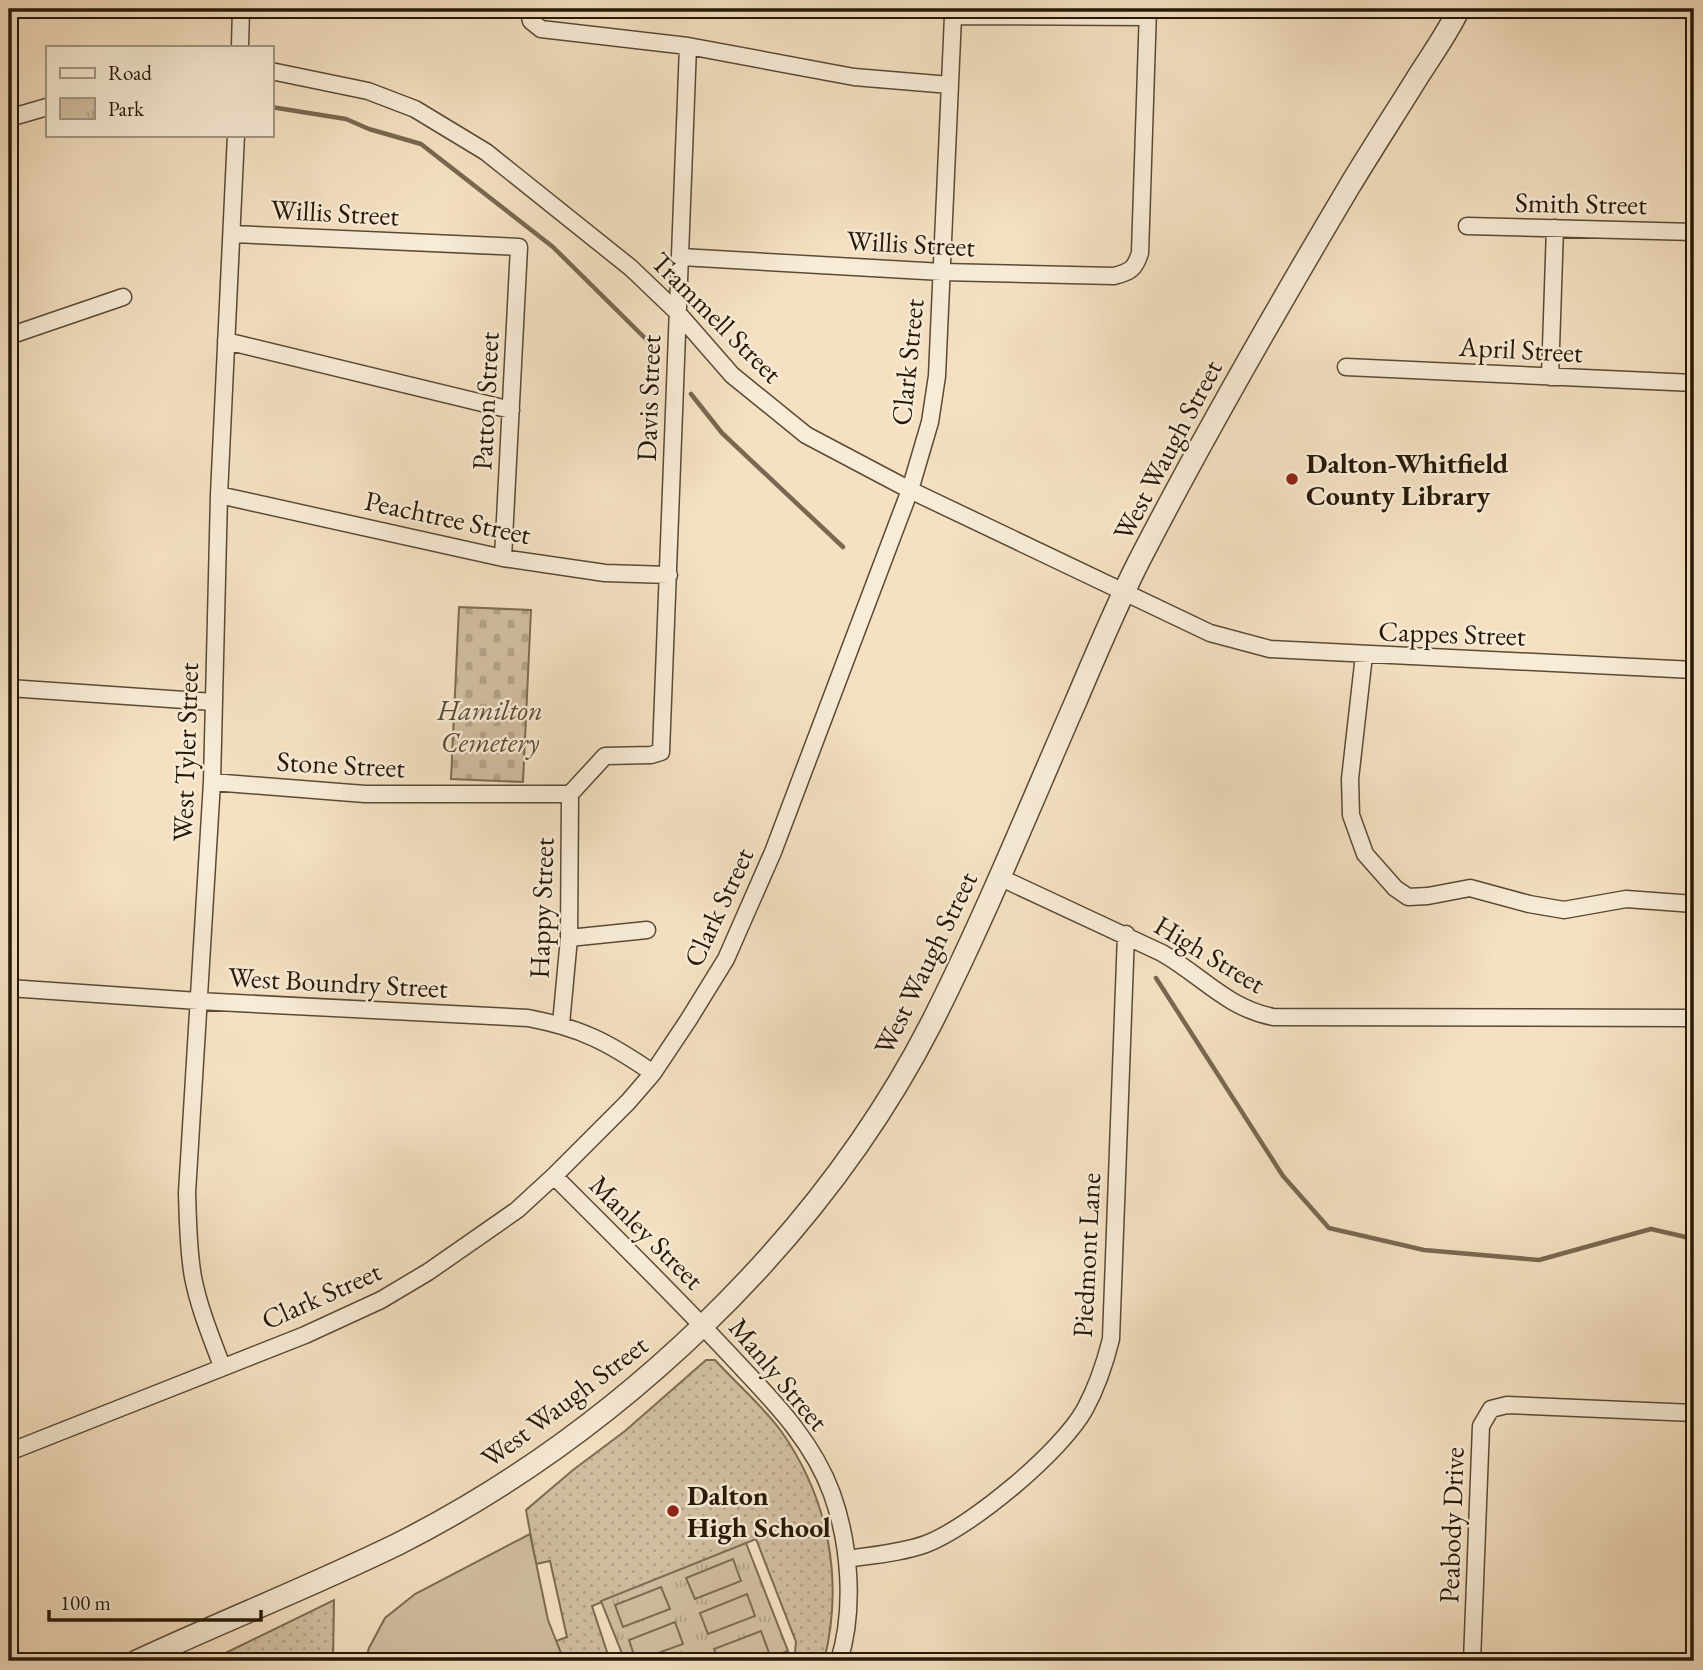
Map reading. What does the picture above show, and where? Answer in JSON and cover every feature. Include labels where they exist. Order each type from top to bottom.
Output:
[{"type":"street","points":[[240,46],[241,9]]},
{"type":"street","points":[[528,9],[531,21],[541,29],[688,46],[854,76],[950,85]]},
{"type":"street","name":"West Waugh Street","points":[[137,1661],[398,1544],[491,1491],[588,1425],[702,1325],[783,1242],[820,1196],[879,1112],[929,1028],[960,966],[1123,592],[1186,470],[1261,334],[1459,9]]},
{"type":"street","name":"Clark Street","points":[[9,1452],[305,1335],[381,1300],[517,1210],[628,1102],[653,1073],[726,959],[774,852],[910,490],[930,422],[937,376],[953,16],[1148,13]]},
{"type":"street","name":"Willis Street","points":[[681,257],[942,272],[1114,276],[1128,273],[1136,266],[1140,253],[1148,13]]},
{"type":"street","name":"Davis Street","points":[[570,794],[605,756],[651,755],[662,752],[688,46]]},
{"type":"street","name":"Trammell Street","points":[[273,71],[369,92],[415,109],[451,129],[486,152],[631,268],[677,312],[732,375],[806,435],[910,490],[1210,633]]},
{"type":"street","points":[[9,118],[46,107]]},
{"type":"street","name":"West Tyler Street","points":[[222,1366],[202,1313],[193,1278],[188,1242],[187,1194],[212,782],[219,495],[236,136]]},
{"type":"street","name":"Smith Street","points":[[1467,226],[1694,232]]},
{"type":"street","points":[[1550,377],[1555,228]]},
{"type":"street","name":"Willis Street","points":[[233,234],[519,247]]},
{"type":"street","name":"Patton Street","points":[[503,558],[519,247]]},
{"type":"street","points":[[9,336],[123,297]]},
{"type":"street","points":[[226,341],[511,410]]},
{"type":"street","name":"April Street","points":[[1346,367],[1694,383]]},
{"type":"street","name":"Peachtree Street","points":[[219,495],[503,558],[605,573],[669,575]]},
{"type":"street","name":"Cappes Street","points":[[1210,633],[1270,649],[1694,670]]},
{"type":"street","points":[[1364,655],[1350,779],[1351,815],[1366,854],[1395,888],[1408,897],[1470,888],[1529,904],[1564,910],[1626,899],[1694,904]]},
{"type":"street","points":[[9,688],[214,702]]},
{"type":"street","name":"Stone Street","points":[[212,782],[365,794],[570,794]]},
{"type":"street","name":"Happy Street","points":[[561,1024],[569,938],[570,794]]},
{"type":"street","name":"High Street","points":[[999,877],[1126,934],[1182,964],[1239,1007],[1257,1014],[1273,1017],[1449,1019],[1694,1018]]},
{"type":"street","points":[[569,938],[647,930]]},
{"type":"street","name":"Piedmont Lane","points":[[847,1559],[926,1544],[978,1514],[1063,1439],[1084,1411],[1104,1368],[1111,1339],[1126,934]]},
{"type":"street","name":"West Boundry Street","points":[[9,988],[528,1018],[561,1024],[605,1042],[653,1073]]},
{"type":"street","name":"Manley Street","points":[[554,1176],[702,1325]]},
{"type":"street","name":"Manly Street","points":[[702,1325],[779,1407],[802,1437],[832,1494],[847,1559],[846,1625],[839,1661]]},
{"type":"street","name":"Peabody Drive","points":[[1472,1661],[1481,1426],[1491,1409],[1507,1405],[1694,1413]]},
{"type":"green space","name":"Hamilton Cemetery","points":[[459,607],[531,610],[523,782],[451,779]]},
{"type":"green space","points":[[706,1360],[715,1360],[774,1421],[811,1484],[828,1542],[832,1571],[830,1631],[824,1661],[794,1661],[796,1642],[756,1539],[592,1606],[610,1661],[564,1661],[556,1641],[567,1637],[550,1561],[536,1564],[526,1510],[625,1431]]},
{"type":"green space","points":[[530,1534],[548,1620],[564,1661],[365,1661],[385,1618],[415,1594]]},
{"type":"green space","points":[[746,1543],[788,1651],[761,1661],[625,1661],[601,1601]]},
{"type":"green space","points":[[733,1559],[741,1581],[695,1599],[686,1578]]},
{"type":"green space","points":[[661,1587],[670,1609],[623,1627],[615,1605]]},
{"type":"green space","points":[[747,1594],[755,1616],[708,1634],[700,1613]]},
{"type":"green space","points":[[334,1600],[333,1661],[209,1661]]},
{"type":"green space","points":[[675,1622],[683,1644],[636,1661],[629,1640]]},
{"type":"green space","points":[[761,1631],[769,1653],[748,1661],[719,1661],[714,1649]]},
{"type":"waterway","points":[[273,107],[346,119],[369,129],[421,144],[553,247],[654,347]]},
{"type":"waterway","points":[[691,394],[722,433],[843,547]]},
{"type":"waterway","points":[[1156,978],[1283,1176],[1329,1228],[1424,1250],[1539,1260],[1651,1229],[1694,1239]]},
{"type":"place","name":"Dalton-Whitfield County Library","points":[[1292,479]]},
{"type":"place","name":"Dalton High School","points":[[673,1511]]}]
